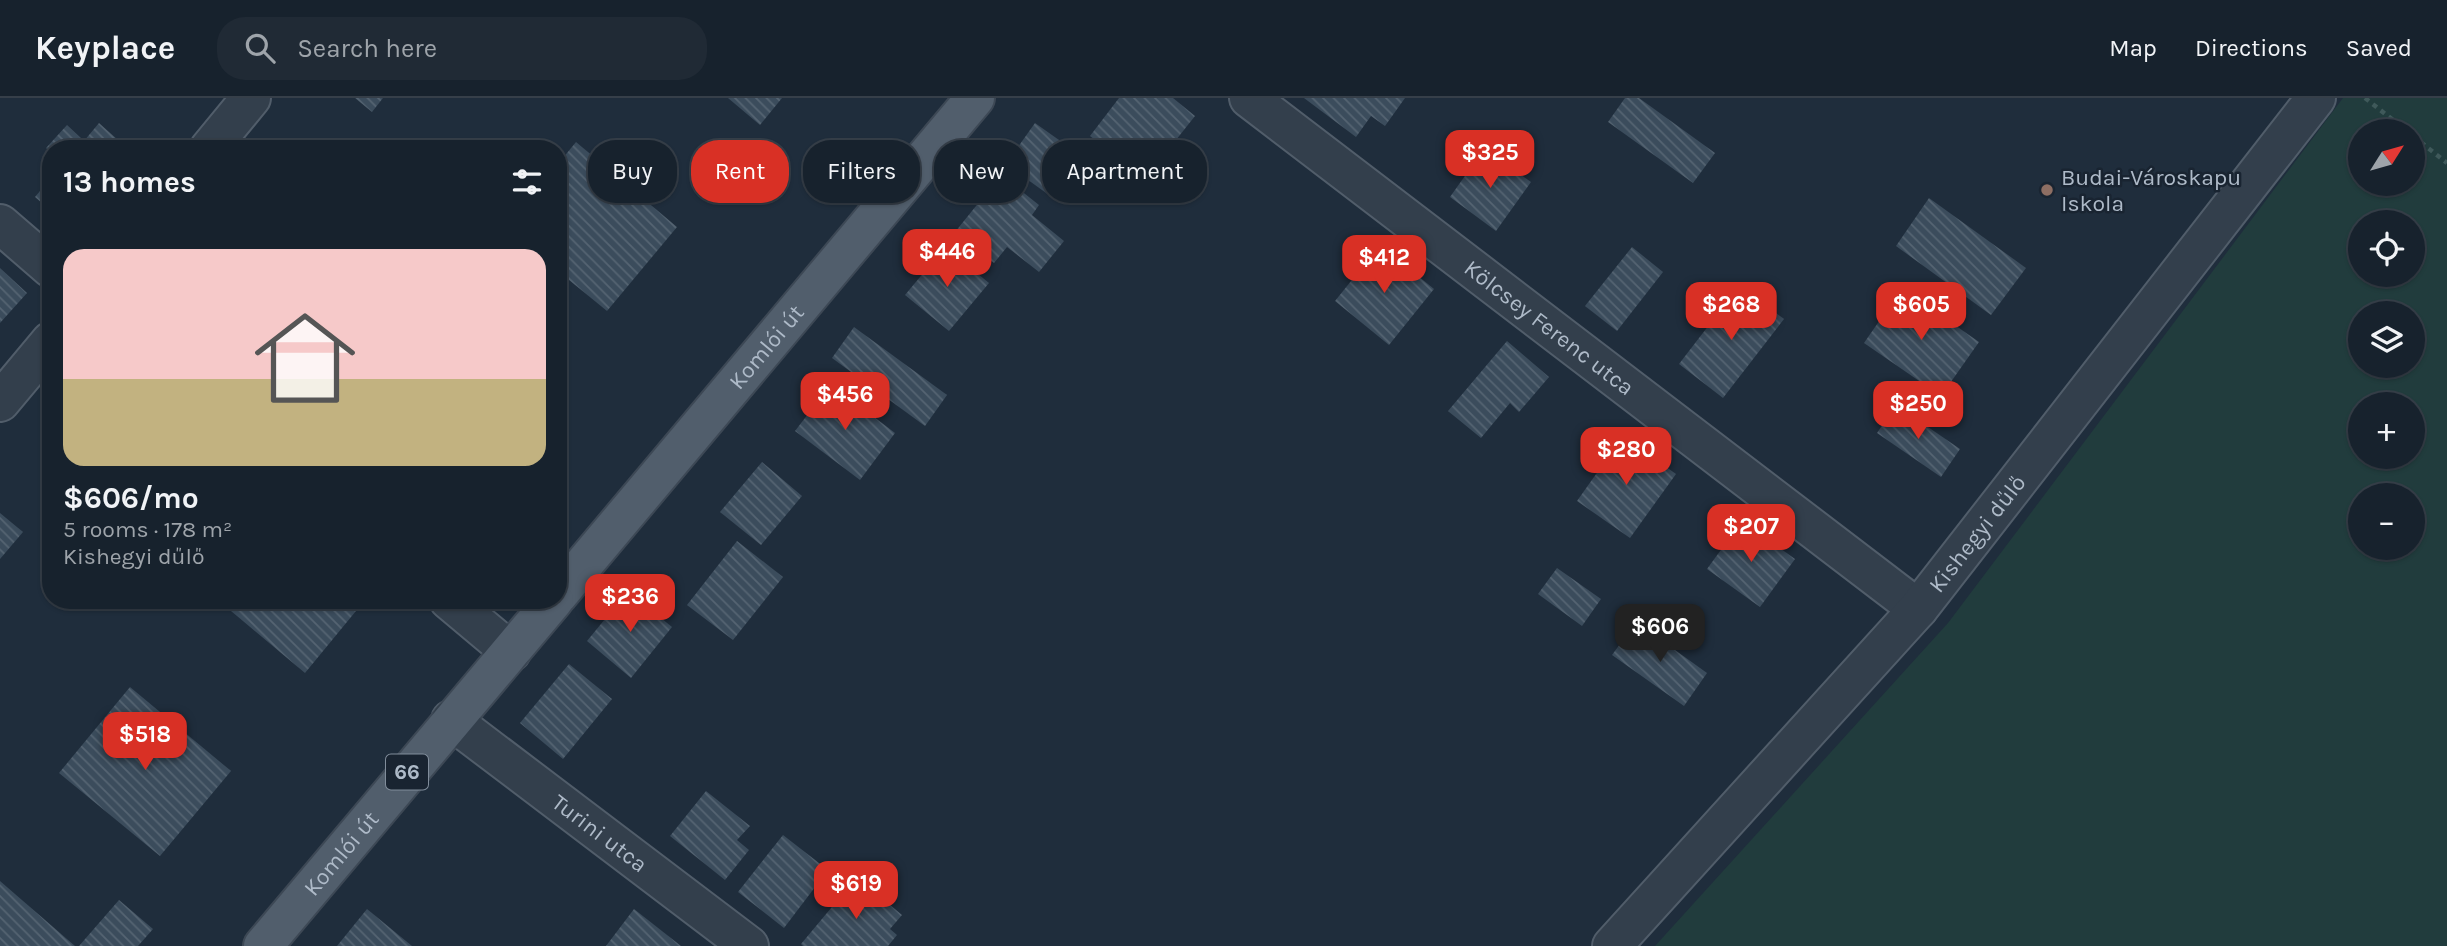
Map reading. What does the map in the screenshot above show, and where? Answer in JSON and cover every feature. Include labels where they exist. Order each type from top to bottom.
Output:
[{"type":"main road","name":"Komlói út","points":[[567,584],[975,98]]},
{"type":"main road","name":"Komlói út","points":[[263,946],[547,609]]},
{"type":"street","points":[[216,140],[251,98]]},
{"type":"street","name":"Kölcsey Ferenc utca","points":[[1249,98],[1918,610]]},
{"type":"street","name":"Kishegyi dűlő","points":[[1612,946],[1918,610],[2316,98]]},
{"type":"street","points":[[0,224],[42,260]]},
{"type":"street","points":[[0,402],[42,352]]},
{"type":"street","points":[[460,609],[511,652]]},
{"type":"street","name":"Turini utca","points":[[451,720],[749,946]]},
{"type":"path","points":[[2365,98],[2392,119]]},
{"type":"path","points":[[2426,146],[2447,163]]},
{"type":"green space","points":[[2343,98],[2447,98],[2447,946],[1655,946],[1948,623]]},
{"type":"building","points":[[355,98],[383,98],[372,112]]},
{"type":"building","points":[[728,98],[782,98],[760,125]]},
{"type":"building","points":[[1119,98],[1173,98],[1195,116],[1176,140],[1095,140],[1090,136]]},
{"type":"building","points":[[1304,98],[1405,98],[1385,126],[1371,116],[1356,137]]},
{"type":"building","points":[[1625,98],[1639,98],[1715,153],[1693,183],[1608,122]]},
{"type":"building","points":[[99,123],[118,140],[85,140]]},
{"type":"building","points":[[1035,123],[1059,140],[1042,140],[1042,190],[1028,180],[1028,140],[1023,140]]},
{"type":"building","points":[[67,125],[83,140],[53,140]]},
{"type":"building","points":[[576,142],[588,152],[588,203],[648,203],[677,227],[607,311],[567,278],[567,153]]},
{"type":"building","points":[[1484,149],[1531,182],[1496,231],[1450,197]]},
{"type":"building","points":[[42,189],[42,203],[35,197]]},
{"type":"building","points":[[1028,196],[1039,205],[1032,215],[1064,241],[1039,272],[1007,247],[994,263],[955,232],[978,203],[1028,203]]},
{"type":"building","points":[[1929,198],[2026,268],[1991,315],[1896,246]]},
{"type":"building","points":[[1380,245],[1434,289],[1389,345],[1335,301]]},
{"type":"building","points":[[945,247],[989,283],[949,331],[905,295]]},
{"type":"building","points":[[1632,247],[1663,272],[1617,331],[1585,306]]},
{"type":"building","points":[[0,268],[27,293],[0,323]]},
{"type":"building","points":[[1739,286],[1784,319],[1723,398],[1679,364]]},
{"type":"building","points":[[1902,288],[1979,342],[1941,396],[1864,343]]},
{"type":"building","points":[[854,327],[947,395],[925,426],[832,358]]},
{"type":"building","points":[[1507,341],[1549,377],[1519,412],[1510,403],[1481,438],[1448,411]]},
{"type":"building","points":[[831,384],[895,433],[860,480],[795,431]]},
{"type":"building","points":[[1896,405],[1960,449],[1941,477],[1877,433]]},
{"type":"building","points":[[1623,436],[1676,474],[1630,538],[1577,501]]},
{"type":"building","points":[[762,462],[802,496],[761,545],[720,512]]},
{"type":"building","points":[[0,513],[23,532],[0,559]]},
{"type":"building","points":[[1742,521],[1795,559],[1760,607],[1707,569]]},
{"type":"building","points":[[737,541],[783,577],[733,640],[687,605]]},
{"type":"building","points":[[1557,568],[1601,599],[1582,626],[1538,594]]},
{"type":"building","points":[[628,591],[672,627],[631,678],[587,641]]},
{"type":"building","points":[[229,609],[358,609],[305,673]]},
{"type":"building","points":[[1636,622],[1707,673],[1684,706],[1612,655]]},
{"type":"building","points":[[569,664],[612,699],[563,759],[520,723]]},
{"type":"building","points":[[130,687],[231,771],[160,856],[59,773]]},
{"type":"building","points":[[706,791],[750,826],[737,840],[749,850],[725,880],[670,836]]},
{"type":"building","points":[[783,835],[828,870],[784,928],[738,892]]},
{"type":"building","points":[[857,877],[902,915],[890,929],[897,935],[888,946],[803,946],[801,944]]},
{"type":"building","points":[[0,881],[75,946],[0,946]]},
{"type":"building","points":[[119,900],[153,929],[138,946],[79,946]]},
{"type":"building","points":[[367,909],[412,946],[337,946]]},
{"type":"building","points":[[634,909],[681,946],[606,946]]},
{"type":"place","name":"Budai-Városkapu Iskola","points":[[2047,190]]}]
